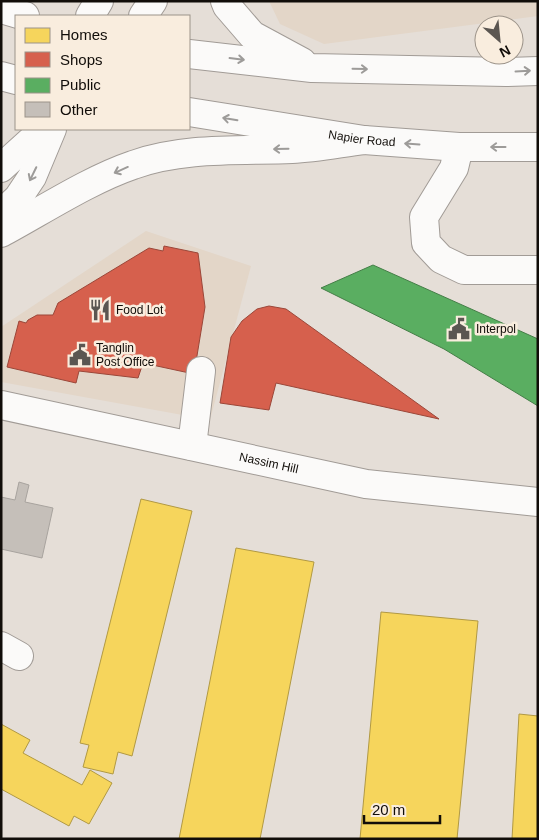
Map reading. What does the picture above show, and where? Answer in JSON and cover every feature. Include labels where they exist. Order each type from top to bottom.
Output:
[{"type":"main road","points":[[91,15],[99,1]]},
{"type":"main road","points":[[144,15],[153,1]]},
{"type":"main road","points":[[225,1],[227,6],[252,35],[312,68]]},
{"type":"main road","points":[[1,9],[22,15]]},
{"type":"main road","points":[[190,54],[312,68],[538,71]]},
{"type":"main road","points":[[1,76],[15,80]]},
{"type":"main road","name":"Napier Road","points":[[190,112],[364,140],[459,147],[538,147]]},
{"type":"main road","points":[[1,168],[43,130]]},
{"type":"main road","points":[[1,214],[18,198],[32,176],[52,130]]},
{"type":"main road","points":[[1,234],[102,178],[134,164],[182,154],[236,150],[294,149],[364,140]]},
{"type":"main road","points":[[459,147],[454,168],[424,217],[426,243],[441,259],[464,270],[538,270]]},
{"type":"main road","points":[[192,446],[201,371]]},
{"type":"main road","name":"Nassim Hill","points":[[1,405],[366,484],[538,502]]},
{"type":"shaded area","points":[[269,1],[538,1],[538,16],[524,18],[524,15],[474,15],[474,24],[324,44],[280,24]]},
{"type":"shaded area","points":[[146,231],[251,266],[210,420],[1,382],[1,327]]},
{"type":"building: Homes","points":[[141,499],[192,511],[132,756],[118,752],[113,774],[83,767],[89,745],[80,743]]},
{"type":"building: Homes","points":[[236,548],[314,562],[260,839],[179,839]]},
{"type":"building: Homes","points":[[381,612],[478,621],[457,839],[360,839]]},
{"type":"building: Homes","points":[[519,714],[538,716],[538,839],[512,839]]},
{"type":"building: Homes","points":[[1,724],[30,740],[23,753],[82,785],[90,770],[112,783],[89,824],[74,816],[69,826],[1,789]]},
{"type":"building: Shops","points":[[164,246],[198,253],[205,307],[194,374],[143,363],[138,378],[79,371],[76,383],[7,367],[19,321],[26,323],[37,315],[53,315],[58,303],[149,248],[163,251]]},
{"type":"building: Shops","points":[[269,306],[286,309],[439,419],[276,383],[269,410],[220,403],[231,337],[242,321],[257,309]]},
{"type":"building: Public","name":"Interpol","points":[[373,265],[538,339],[538,406],[444,349],[321,288]]},
{"type":"building: Other","points":[[19,482],[29,485],[25,502],[53,508],[42,558],[1,549],[1,497],[15,500]]},
{"type":"place","name":"Food Lot","points":[[100,310]]},
{"type":"place","name":"Interpol","points":[[459,329]]},
{"type":"place","name":"Tanglin Post Office","points":[[80,355]]}]
